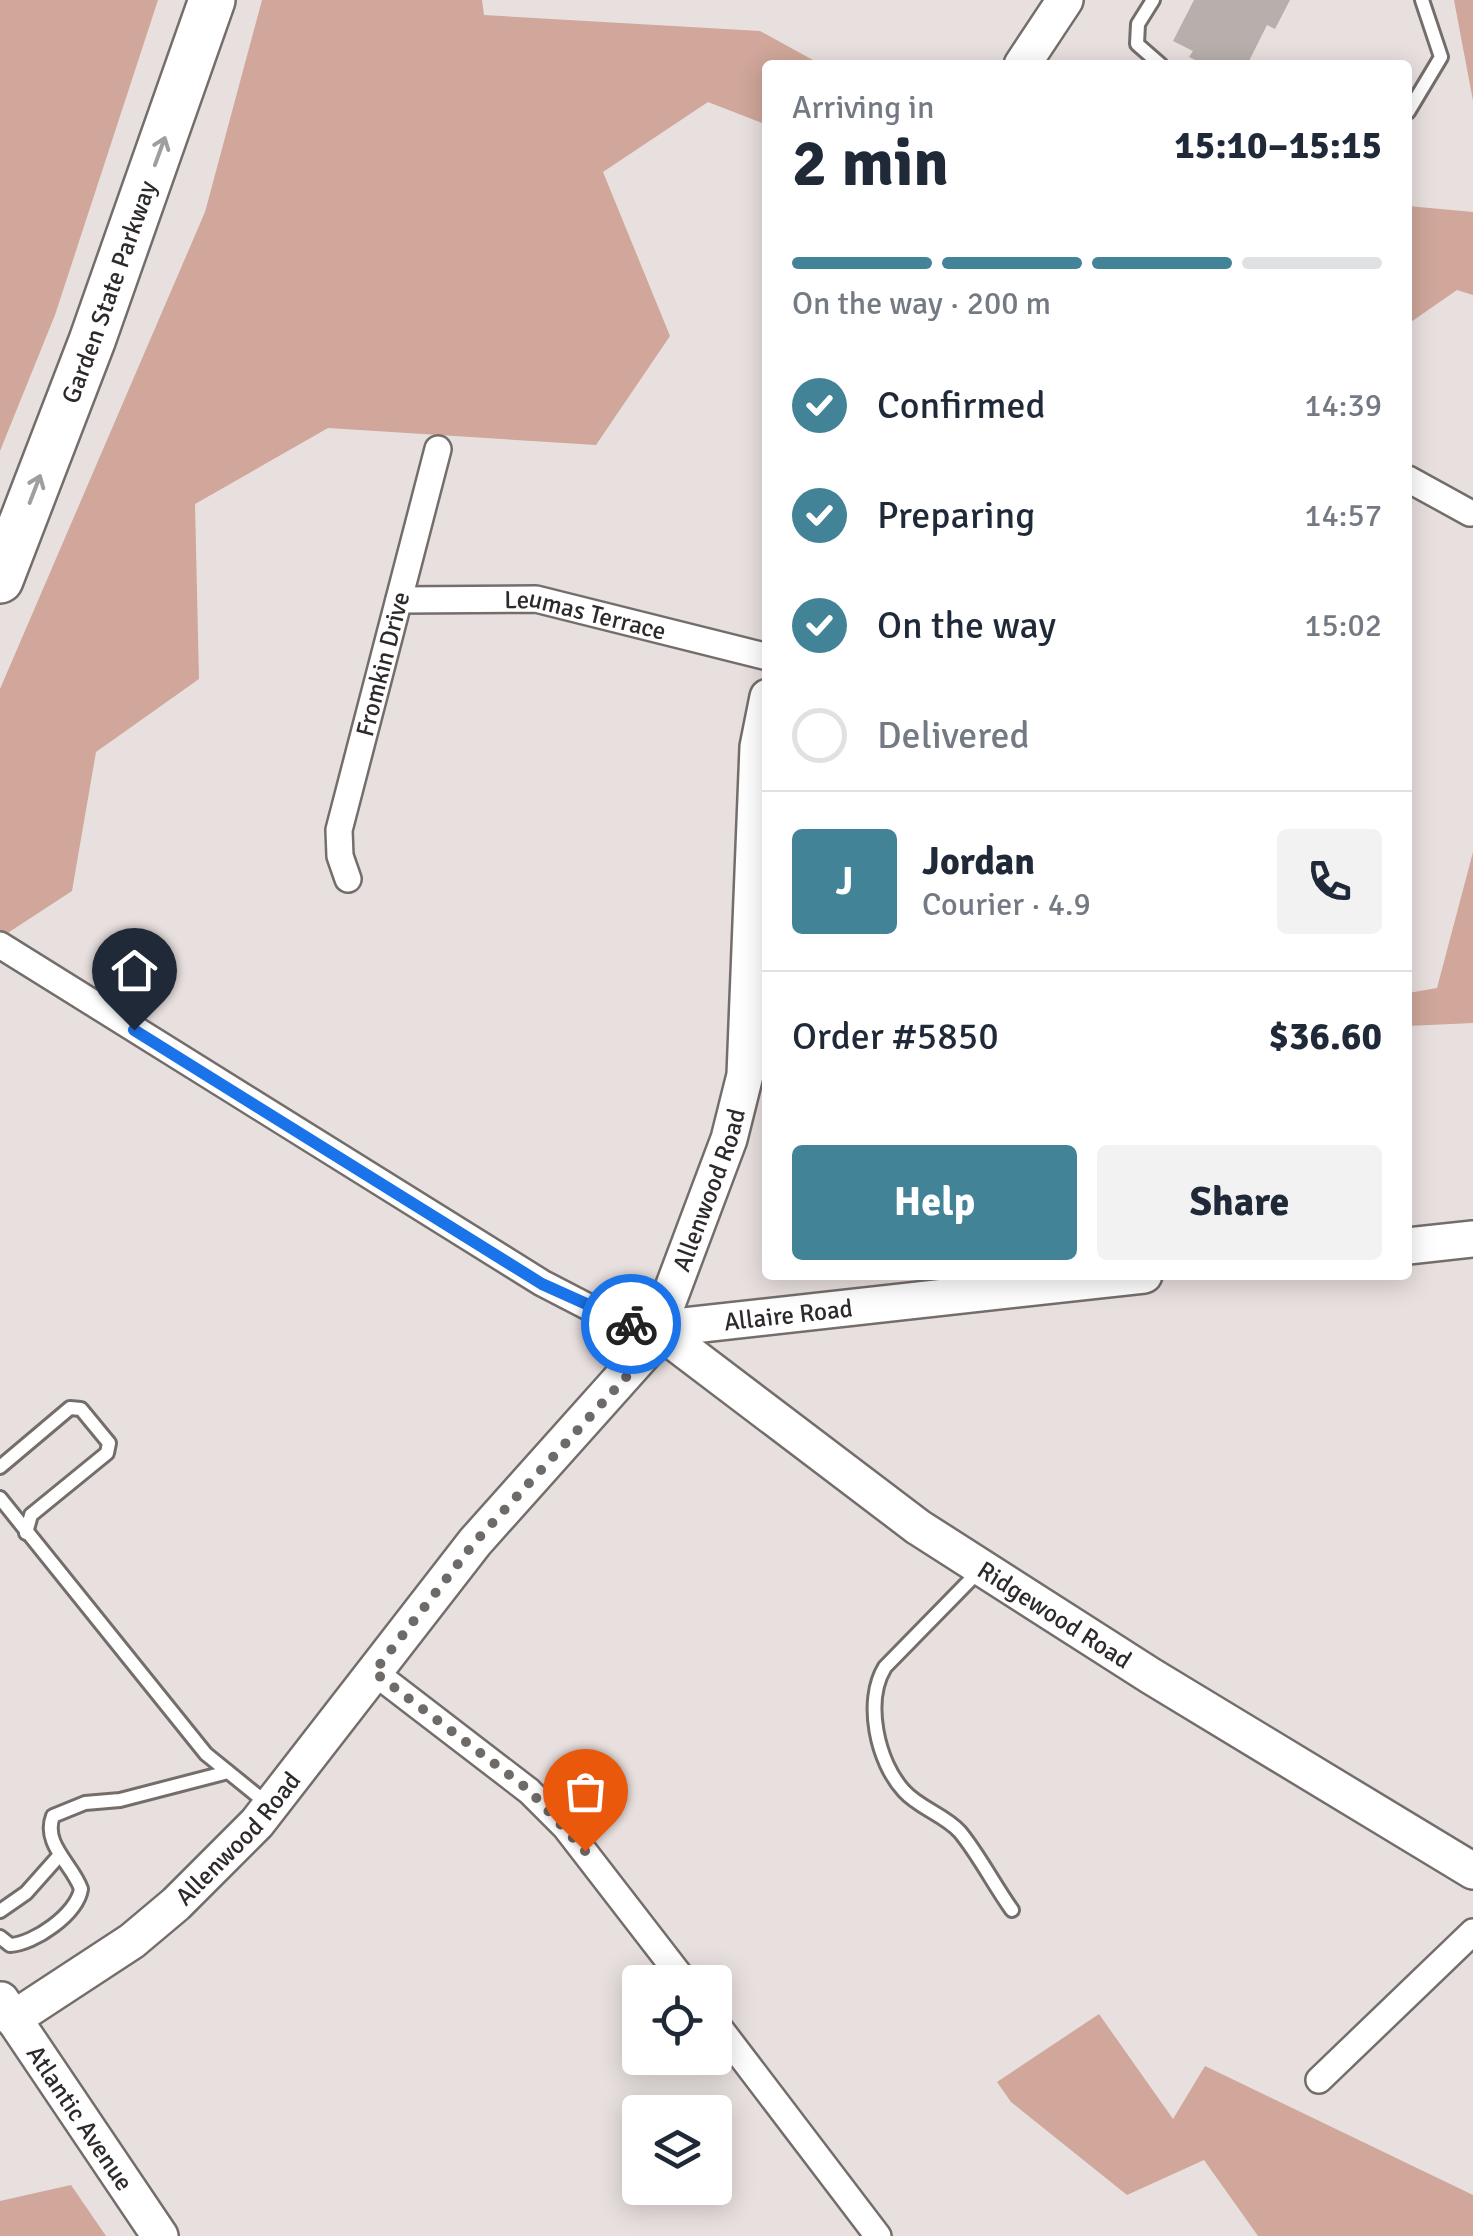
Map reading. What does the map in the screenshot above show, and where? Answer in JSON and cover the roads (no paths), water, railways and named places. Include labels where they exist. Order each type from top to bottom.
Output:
[{"type":"highway","name":"Garden State Parkway","points":[[0,580],[92,341],[212,0]]},
{"type":"main road","points":[[1025,60],[1065,0]]},
{"type":"main road","name":"Allenwood Road","points":[[7,2009],[146,1928],[216,1866],[271,1806],[475,1542],[640,1362],[657,1329],[729,1139],[745,1076],[758,747],[762,727]]},
{"type":"main road","points":[[1412,1246],[1473,1239]]},
{"type":"main road","name":"Allaire Road","points":[[657,1329],[1030,1281]]},
{"type":"main road","name":"Ridgewood Road","points":[[657,1329],[918,1527],[1151,1676],[1473,1871]]},
{"type":"main road","name":"Atlantic Avenue","points":[[7,2009],[160,2236]]},
{"type":"street","name":"Fromkin Drive","points":[[348,879],[340,856],[339,830],[438,449]]},
{"type":"street","points":[[1412,481],[1470,513]]},
{"type":"street","name":"Leumas Terrace","points":[[399,600],[536,599],[762,656]]},
{"type":"street","name":"Allaire Road","points":[[0,946],[542,1284],[598,1312],[657,1329]]},
{"type":"street","points":[[374,1672],[529,1790],[554,1815],[672,1965]]},
{"type":"street","points":[[1319,2080],[1473,1932]]},
{"type":"street","points":[[732,2044],[878,2236]]},
{"type":"lane","points":[[1154,0],[1138,24],[1137,44],[1156,60]]},
{"type":"lane","points":[[1412,105],[1441,57],[1422,0]]},
{"type":"lane","points":[[0,1467],[70,1408],[81,1409],[109,1443],[107,1453],[32,1515],[26,1532]]},
{"type":"lane","points":[[0,1498],[172,1716],[228,1772],[271,1806]]},
{"type":"lane","points":[[983,1567],[885,1668],[874,1684],[875,1710],[887,1767],[904,1791],[958,1830],[1012,1910]]},
{"type":"lane","points":[[0,1936],[10,1945],[28,1942],[76,1906],[79,1884],[58,1857],[50,1823],[61,1811],[228,1772]]},
{"type":"lane","points":[[0,1912],[26,1893],[58,1857]]}]
